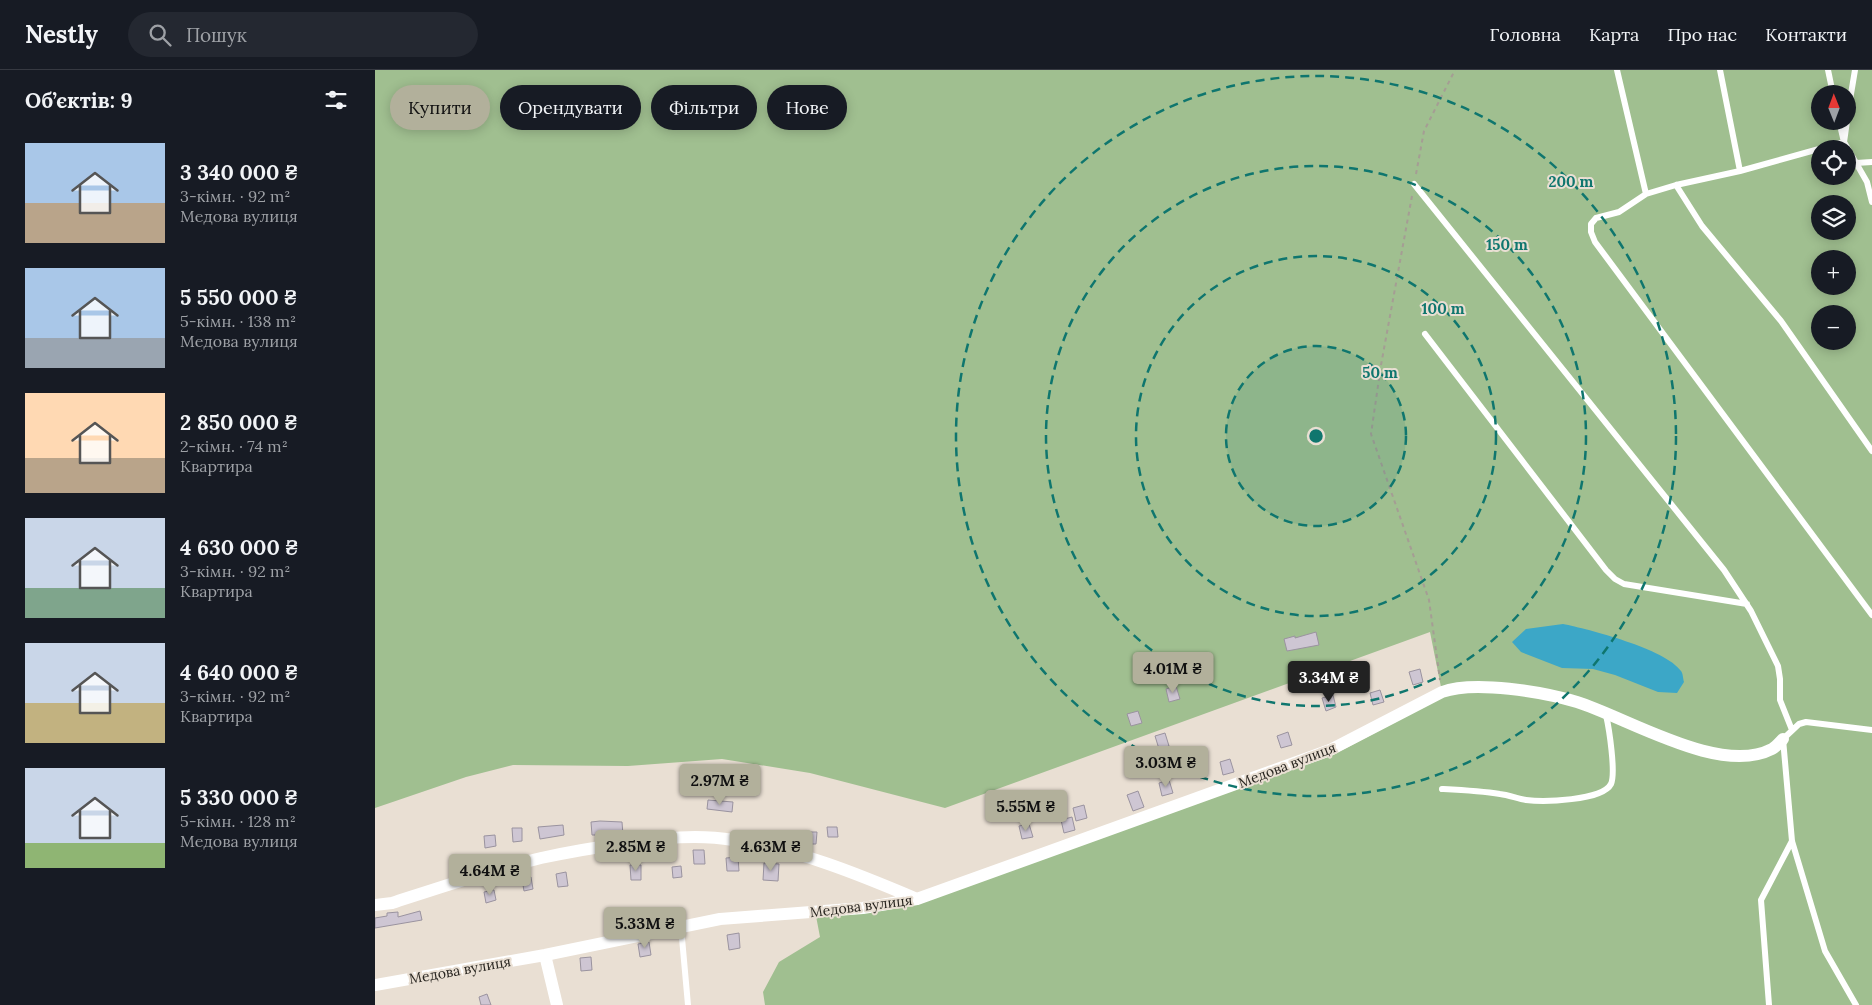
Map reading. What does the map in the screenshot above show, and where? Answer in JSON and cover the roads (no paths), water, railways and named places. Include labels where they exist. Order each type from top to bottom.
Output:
[{"type":"street","name":"Медова вулиця","points":[[375,985],[545,955],[720,919],[863,908],[917,899],[1330,750],[1453,688],[1499,688],[1576,702],[1682,744],[1720,756],[1757,754],[1772,749],[1788,735]]},
{"type":"street","points":[[375,906],[541,858],[638,842],[694,838],[731,839],[771,847],[856,873],[917,899]]},
{"type":"street","points":[[545,955],[557,1005]]},
{"type":"lane","points":[[1617,70],[1646,194]]},
{"type":"lane","points":[[1720,70],[1740,171]]},
{"type":"lane","points":[[1829,70],[1832,85]]},
{"type":"lane","points":[[1853,85],[1855,70]]},
{"type":"lane","points":[[1811,151],[1646,194],[1619,212],[1597,218],[1591,224],[1591,232],[1595,242],[1872,615]]},
{"type":"lane","points":[[1872,162],[1856,163],[1867,182],[1872,202]]},
{"type":"lane","points":[[1414,184],[1717,562],[1747,604],[1778,666],[1780,700],[1788,735],[1792,841],[1825,951],[1855,1005]]},
{"type":"lane","points":[[1676,186],[1702,226],[1781,321],[1872,451]]},
{"type":"lane","points":[[1425,334],[1615,579],[1624,584],[1747,604]]},
{"type":"lane","points":[[1442,789],[1499,794],[1524,800],[1544,802],[1592,795],[1607,789],[1612,780],[1611,741],[1606,714]]},
{"type":"lane","points":[[1788,735],[1799,724],[1806,722],[1872,730]]},
{"type":"lane","points":[[1769,1005],[1761,900],[1792,841]]},
{"type":"lane","points":[[681,927],[688,1005]]},
{"type":"water","points":[[1563,624],[1626,641],[1660,655],[1673,663],[1681,671],[1684,682],[1677,693],[1658,692],[1615,675],[1593,669],[1562,668],[1521,652],[1512,642],[1526,629]]}]
